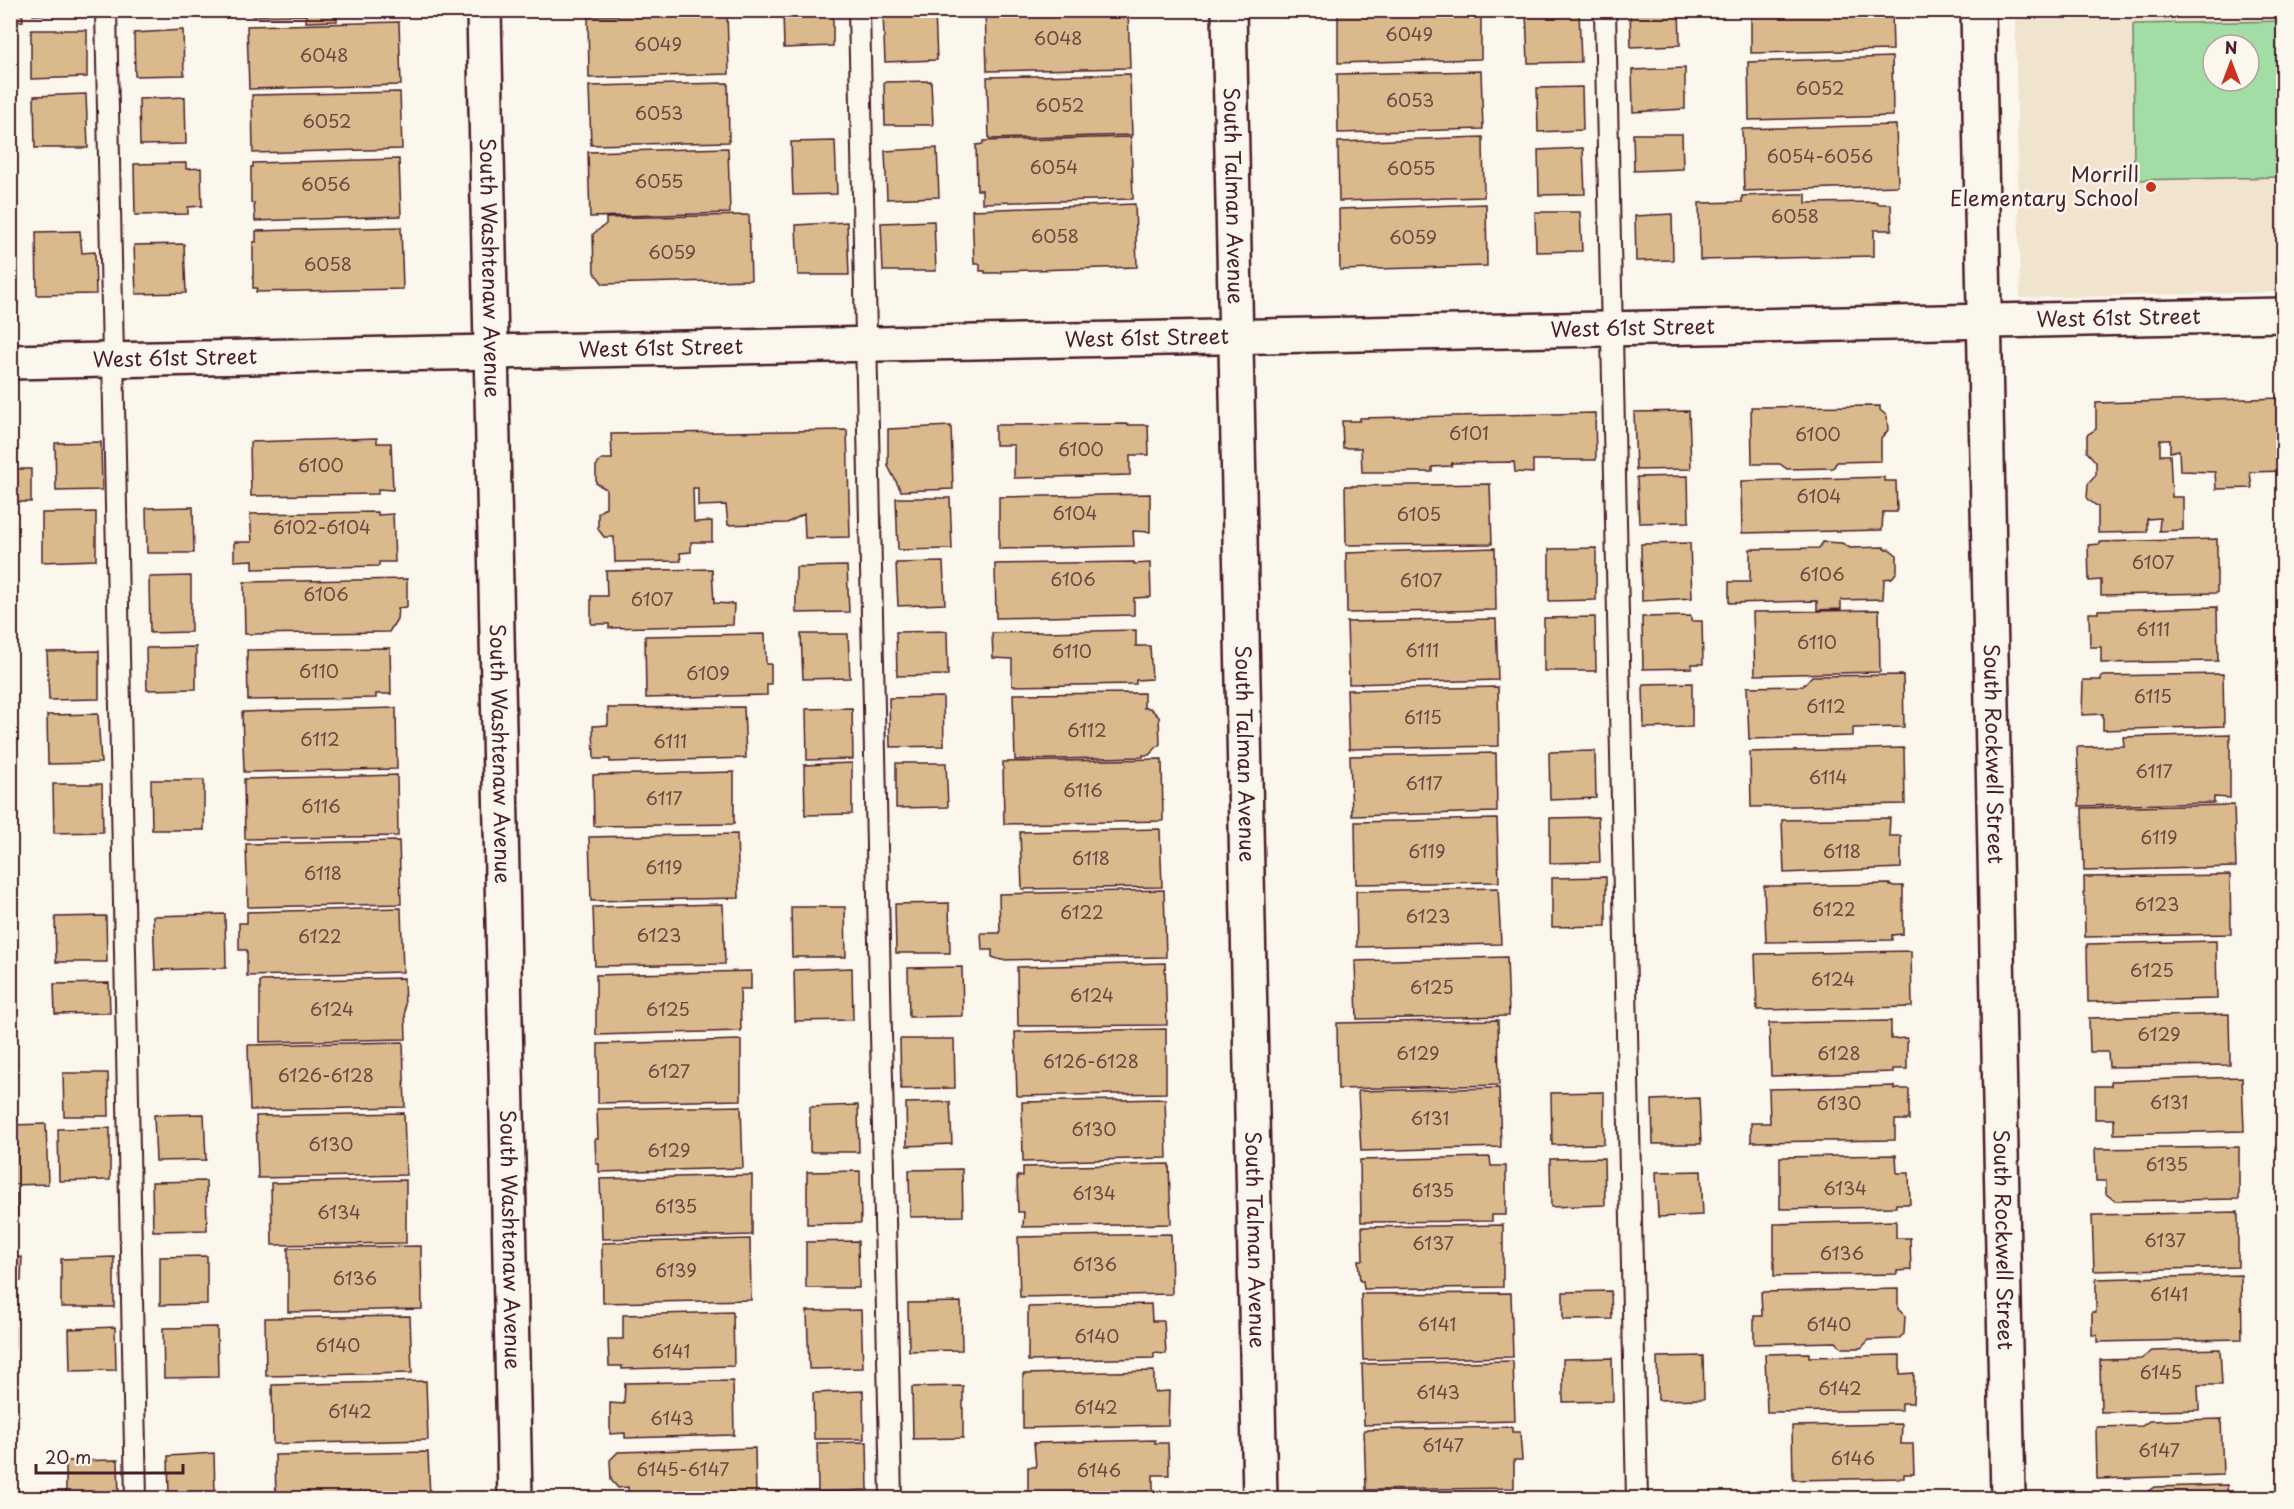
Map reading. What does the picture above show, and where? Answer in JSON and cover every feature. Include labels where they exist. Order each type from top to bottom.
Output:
[{"type":"street","name":"South Washtenaw Avenue","points":[[484,10],[515,1498]]},
{"type":"street","name":"South Talman Avenue","points":[[1229,10],[1260,1498]]},
{"type":"street","name":"South Rockwell Street","points":[[1978,10],[2008,1498]]},
{"type":"street","name":"West 61st Street","points":[[10,362],[2283,315]]},
{"type":"lane","points":[[106,10],[136,1498]]},
{"type":"lane","points":[[859,10],[891,1498]]},
{"type":"lane","points":[[1605,10],[1637,1498]]},
{"type":"shaded area","name":"Morrill Elementary School","points":[[2015,11],[2283,11],[2283,292],[2020,298]]},
{"type":"green space","points":[[2283,21],[2283,177],[2134,180],[2133,24]]},
{"type":"building","points":[[10,10],[22,10],[23,21],[10,22]]},
{"type":"building","points":[[32,10],[88,10],[88,13],[33,15]]},
{"type":"building","points":[[252,10],[370,10],[370,15],[337,16],[337,21],[306,22],[306,15],[252,16]]},
{"type":"building","points":[[605,10],[715,10],[606,13]]},
{"type":"building","points":[[985,10],[1128,10],[1130,68],[987,71]]},
{"type":"building","points":[[1481,10],[1481,59],[1338,63],[1338,11]]},
{"type":"building","points":[[1630,10],[1679,10],[1680,45],[1631,47]]},
{"type":"building","points":[[1751,10],[1892,10],[1893,50],[1751,53]]},
{"type":"building","points":[[833,11],[833,46],[784,48],[783,12]]},
{"type":"building","points":[[1579,11],[1581,62],[1528,63],[1526,12]]},
{"type":"building","points":[[883,12],[935,12],[937,60],[885,62]]},
{"type":"building","points":[[727,13],[729,74],[589,78],[588,16]]},
{"type":"building","points":[[399,22],[401,85],[249,89],[247,26]]},
{"type":"building","points":[[31,30],[87,30],[87,77],[31,79]]},
{"type":"building","points":[[183,30],[184,75],[135,76],[134,33]]},
{"type":"building","points":[[1892,57],[1893,116],[1749,120],[1748,62]]},
{"type":"building","points":[[1685,68],[1685,109],[1633,112],[1632,70]]},
{"type":"building","points":[[1481,71],[1483,129],[1338,133],[1337,74]]},
{"type":"building","points":[[1130,74],[1132,135],[989,139],[987,77]]},
{"type":"building","points":[[931,81],[933,125],[885,125],[884,82]]},
{"type":"building","points":[[728,83],[729,142],[591,145],[589,86]]},
{"type":"building","points":[[1582,87],[1583,130],[1538,132],[1537,88]]},
{"type":"building","points":[[400,92],[402,149],[253,153],[252,95]]},
{"type":"building","points":[[86,94],[88,148],[35,148],[34,96]]},
{"type":"building","points":[[185,97],[186,144],[140,145],[139,99]]},
{"type":"building","points":[[1896,125],[1898,186],[1744,191],[1742,129]]},
{"type":"building","points":[[1633,134],[1682,134],[1683,169],[1634,171]]},
{"type":"building","points":[[1131,137],[1133,199],[982,203],[982,190],[977,190],[976,145],[983,144],[983,141]]},
{"type":"building","points":[[1483,137],[1484,197],[1339,201],[1338,142]]},
{"type":"building","points":[[835,141],[837,194],[793,195],[791,142]]},
{"type":"building","points":[[728,148],[730,213],[590,217],[588,152]]},
{"type":"building","points":[[937,148],[939,197],[887,199],[885,151]]},
{"type":"building","points":[[1583,148],[1585,194],[1539,195],[1538,150]]},
{"type":"building","points":[[399,159],[401,216],[255,221],[254,203],[251,203],[253,163]]},
{"type":"building","points":[[186,163],[186,169],[201,168],[202,206],[188,207],[188,214],[135,215],[134,164]]},
{"type":"building","points":[[1806,194],[1806,203],[1877,202],[1877,204],[1891,204],[1892,230],[1874,230],[1874,256],[1700,260],[1699,203],[1742,202],[1742,196]]},
{"type":"building","points":[[1135,204],[1137,267],[985,273],[985,271],[980,271],[980,264],[974,264],[972,210]]},
{"type":"building","points":[[1486,204],[1487,266],[1340,270],[1339,209]]},
{"type":"building","points":[[1535,212],[1580,212],[1582,251],[1536,252]]},
{"type":"building","points":[[1672,214],[1673,260],[1636,261],[1635,216]]},
{"type":"building","points":[[749,215],[751,280],[603,284],[594,272],[593,234],[606,224],[606,218]]},
{"type":"building","points":[[934,221],[936,271],[883,271],[881,223]]},
{"type":"building","points":[[847,222],[849,275],[798,275],[796,225]]},
{"type":"building","points":[[401,227],[403,289],[256,292],[257,288],[253,288],[253,242],[256,242],[256,231]]},
{"type":"building","points":[[80,231],[82,253],[95,252],[96,294],[37,295],[36,232]]},
{"type":"building","points":[[184,244],[186,293],[136,294],[134,245]]},
{"type":"building","points":[[2284,398],[2284,471],[2250,472],[2252,488],[2216,489],[2215,472],[2180,471],[2179,450],[2170,452],[2170,440],[2160,440],[2160,455],[2170,455],[2172,497],[2183,497],[2183,530],[2159,531],[2160,518],[2147,519],[2147,532],[2098,533],[2098,507],[2087,499],[2088,484],[2096,475],[2096,462],[2087,452],[2087,435],[2096,429],[2096,403]]},
{"type":"building","points":[[1880,406],[1880,410],[1887,416],[1888,430],[1881,439],[1881,461],[1837,462],[1833,468],[1787,469],[1780,464],[1752,464],[1751,407]]},
{"type":"building","points":[[1689,411],[1691,469],[1636,470],[1634,412]]},
{"type":"building","points":[[1595,413],[1596,460],[1533,460],[1533,473],[1515,472],[1514,462],[1452,463],[1451,466],[1432,467],[1432,472],[1362,472],[1361,448],[1343,448],[1342,421],[1360,421],[1360,418]]},
{"type":"building","points":[[995,425],[1148,425],[1149,455],[1130,455],[1130,475],[1014,478],[1014,445],[995,445]]},
{"type":"building","points":[[951,426],[953,489],[901,491],[888,466],[888,429]]},
{"type":"building","points":[[847,430],[850,537],[805,538],[804,514],[787,523],[728,525],[726,505],[698,506],[698,488],[693,488],[694,522],[712,521],[712,542],[691,542],[691,552],[680,553],[681,561],[615,562],[614,537],[604,537],[598,529],[598,513],[606,507],[606,489],[596,483],[596,466],[602,459],[612,459],[611,434]]},
{"type":"building","points":[[377,438],[377,443],[391,443],[393,490],[378,489],[378,494],[251,496],[250,442]]},
{"type":"building","points":[[101,442],[102,490],[56,491],[55,443]]},
{"type":"building","points":[[10,469],[31,469],[31,502],[10,502]]},
{"type":"building","points":[[1688,476],[1689,522],[1639,523],[1637,477]]},
{"type":"building","points":[[1884,477],[1884,481],[1896,481],[1897,512],[1883,512],[1882,530],[1742,533],[1741,481]]},
{"type":"building","points":[[1490,484],[1492,544],[1346,545],[1345,486]]},
{"type":"building","points":[[1150,494],[1150,532],[1133,531],[1134,546],[999,549],[999,497]]},
{"type":"building","points":[[896,498],[950,498],[952,549],[898,550]]},
{"type":"building","points":[[193,507],[194,553],[147,553],[146,508]]},
{"type":"building","points":[[96,512],[96,560],[42,562],[42,513]]},
{"type":"building","points":[[378,512],[378,515],[393,514],[395,562],[379,562],[379,566],[253,569],[253,560],[234,561],[234,542],[252,542],[250,514]]},
{"type":"building","points":[[2217,539],[2217,593],[2101,595],[2101,580],[2089,581],[2088,545],[2100,544],[2100,542]]},
{"type":"building","points":[[1823,542],[1842,543],[1850,548],[1884,547],[1897,555],[1897,572],[1892,578],[1884,579],[1883,599],[1841,600],[1841,609],[1817,610],[1817,601],[1729,603],[1729,582],[1750,582],[1750,549],[1819,548]]},
{"type":"building","points":[[1690,543],[1692,598],[1642,601],[1641,544]]},
{"type":"building","points":[[1495,548],[1496,610],[1347,613],[1346,553]]},
{"type":"building","points":[[1596,548],[1596,600],[1549,601],[1549,549]]},
{"type":"building","points":[[943,562],[945,604],[898,606],[896,563]]},
{"type":"building","points":[[1134,562],[1134,564],[1150,563],[1151,597],[1134,598],[1134,615],[996,618],[995,564]]},
{"type":"building","points":[[847,566],[849,612],[796,613],[796,567]]},
{"type":"building","points":[[712,569],[714,603],[734,604],[733,625],[609,628],[609,624],[591,624],[591,596],[607,596],[606,571]]},
{"type":"building","points":[[191,576],[191,632],[150,633],[149,577]]},
{"type":"building","points":[[407,579],[407,607],[398,608],[397,619],[389,632],[245,634],[244,582]]},
{"type":"building","points":[[2217,607],[2218,661],[2101,663],[2101,647],[2090,647],[2089,613],[2098,613],[2098,610]]},
{"type":"building","points":[[1879,610],[1880,672],[1755,675],[1753,612]]},
{"type":"building","points":[[1691,616],[1691,621],[1702,621],[1703,664],[1692,664],[1692,668],[1643,669],[1642,617]]},
{"type":"building","points":[[1595,617],[1596,671],[1544,671],[1544,618]]},
{"type":"building","points":[[1496,619],[1498,680],[1349,684],[1347,622]]},
{"type":"building","points":[[1136,630],[1136,646],[1150,646],[1152,679],[1136,680],[1136,684],[1012,686],[1012,659],[993,658],[992,633]]},
{"type":"building","points":[[947,631],[948,675],[897,676],[896,632]]},
{"type":"building","points":[[765,634],[766,664],[771,664],[771,684],[767,684],[767,695],[646,698],[645,636]]},
{"type":"building","points":[[801,634],[848,634],[850,678],[803,679]]},
{"type":"building","points":[[196,647],[196,689],[147,690],[146,648]]},
{"type":"building","points":[[390,648],[391,694],[376,694],[376,698],[248,700],[247,650]]},
{"type":"building","points":[[99,651],[99,699],[49,700],[47,652]]},
{"type":"building","points":[[2223,674],[2224,726],[2103,730],[2103,714],[2082,715],[2083,680],[2101,680],[2101,676]]},
{"type":"building","points":[[1903,675],[1904,727],[1853,728],[1853,736],[1749,739],[1747,687],[1803,686],[1812,676]]},
{"type":"building","points":[[1692,683],[1692,727],[1644,728],[1643,684]]},
{"type":"building","points":[[1498,687],[1499,746],[1349,749],[1347,690]]},
{"type":"building","points":[[1144,693],[1144,708],[1150,708],[1159,717],[1160,744],[1149,755],[1015,760],[1013,694]]},
{"type":"building","points":[[943,697],[944,746],[890,747],[889,698]]},
{"type":"building","points":[[744,707],[746,758],[610,762],[610,759],[594,759],[593,726],[608,725],[608,708]]},
{"type":"building","points":[[396,708],[397,769],[244,772],[242,712]]},
{"type":"building","points":[[852,708],[853,759],[807,760],[806,709]]},
{"type":"building","points":[[98,714],[101,763],[48,764],[47,715]]},
{"type":"building","points":[[2230,734],[2230,798],[2214,797],[2214,803],[2079,806],[2077,747],[2124,746],[2123,737]]},
{"type":"building","points":[[1904,748],[1905,804],[1751,807],[1750,752]]},
{"type":"building","points":[[1595,751],[1596,798],[1550,800],[1549,752]]},
{"type":"building","points":[[1496,753],[1497,812],[1352,816],[1350,756]]},
{"type":"building","points":[[1162,759],[1163,821],[1004,824],[1003,762]]},
{"type":"building","points":[[852,763],[852,814],[805,815],[804,765]]},
{"type":"building","points":[[896,763],[946,763],[948,807],[896,808]]},
{"type":"building","points":[[734,772],[734,824],[594,826],[593,775]]},
{"type":"building","points":[[397,775],[398,836],[245,839],[244,779]]},
{"type":"building","points":[[151,780],[204,780],[204,830],[152,830]]},
{"type":"building","points":[[53,784],[102,784],[103,832],[54,833]]},
{"type":"building","points":[[2234,805],[2236,867],[2084,871],[2082,808]]},
{"type":"building","points":[[1598,817],[1600,862],[1550,863],[1550,818]]},
{"type":"building","points":[[1890,818],[1889,836],[1901,836],[1901,868],[1784,873],[1782,820]]},
{"type":"building","points":[[1497,819],[1499,882],[1356,884],[1355,822]]},
{"type":"building","points":[[1160,829],[1162,887],[1022,889],[1020,832]]},
{"type":"building","points":[[737,834],[739,898],[591,901],[589,837]]},
{"type":"building","points":[[399,841],[401,904],[248,907],[246,844]]},
{"type":"building","points":[[2230,875],[2231,934],[2085,937],[2084,877]]},
{"type":"building","points":[[1606,877],[1606,926],[1552,927],[1552,878]]},
{"type":"building","points":[[1890,884],[1890,886],[1903,886],[1903,934],[1892,935],[1892,940],[1766,942],[1764,886]]},
{"type":"building","points":[[1498,888],[1501,944],[1357,947],[1356,891]]},
{"type":"building","points":[[1164,890],[1166,957],[1001,960],[992,957],[992,950],[982,950],[981,933],[1000,933],[999,894]]},
{"type":"building","points":[[949,903],[950,953],[896,953],[895,904]]},
{"type":"building","points":[[723,904],[725,964],[595,966],[593,907]]},
{"type":"building","points":[[791,907],[845,907],[846,957],[792,957]]},
{"type":"building","points":[[401,908],[403,972],[247,976],[247,950],[239,950],[239,923],[247,923],[247,912]]},
{"type":"building","points":[[225,914],[226,968],[155,970],[153,916]]},
{"type":"building","points":[[106,916],[107,962],[56,962],[55,917]]},
{"type":"building","points":[[2216,941],[2217,999],[2088,1002],[2087,944]]},
{"type":"building","points":[[1911,951],[1912,1007],[1757,1010],[1755,954]]},
{"type":"building","points":[[1507,957],[1509,1016],[1357,1019],[1355,961]]},
{"type":"building","points":[[1165,963],[1167,1025],[1018,1026],[1017,967]]},
{"type":"building","points":[[962,967],[963,1016],[909,1017],[908,968]]},
{"type":"building","points":[[852,968],[853,1020],[795,1021],[794,970]]},
{"type":"building","points":[[751,971],[751,989],[740,989],[741,1031],[596,1035],[596,975]]},
{"type":"building","points":[[404,978],[406,1039],[260,1042],[260,981]]},
{"type":"building","points":[[109,983],[110,1013],[55,1014],[54,984]]},
{"type":"building","points":[[2229,1014],[2230,1065],[2109,1067],[2108,1052],[2090,1052],[2089,1018]]},
{"type":"building","points":[[1498,1020],[1499,1085],[1338,1089],[1337,1023]]},
{"type":"building","points":[[1891,1021],[1891,1039],[1907,1038],[1907,1069],[1893,1069],[1893,1072],[1771,1076],[1769,1023]]},
{"type":"building","points":[[1166,1029],[1166,1093],[1017,1096],[1015,1032]]},
{"type":"building","points":[[900,1039],[954,1039],[955,1088],[901,1089]]},
{"type":"building","points":[[741,1040],[741,1100],[598,1103],[598,1044]]},
{"type":"building","points":[[403,1042],[405,1107],[250,1110],[248,1045]]},
{"type":"building","points":[[10,1057],[13,1057],[14,1075],[10,1075]]},
{"type":"building","points":[[63,1073],[108,1073],[109,1116],[64,1116]]},
{"type":"building","points":[[2242,1077],[2244,1131],[2114,1134],[2114,1119],[2095,1119],[2095,1086],[2111,1086],[2111,1081]]},
{"type":"building","points":[[1894,1086],[1894,1089],[1909,1089],[1909,1120],[1895,1120],[1895,1140],[1751,1142],[1751,1123],[1770,1123],[1769,1089]]},
{"type":"building","points":[[1499,1088],[1501,1147],[1361,1151],[1358,1091]]},
{"type":"building","points":[[1604,1092],[1604,1144],[1552,1145],[1551,1093]]},
{"type":"building","points":[[1699,1098],[1701,1144],[1653,1144],[1652,1100]]},
{"type":"building","points":[[1165,1099],[1167,1158],[1023,1162],[1022,1102]]},
{"type":"building","points":[[950,1102],[952,1144],[907,1146],[906,1103]]},
{"type":"building","points":[[858,1105],[859,1152],[810,1152],[810,1107]]},
{"type":"building","points":[[741,1106],[743,1168],[599,1172],[599,1164],[596,1164],[595,1139],[598,1139],[597,1109]]},
{"type":"building","points":[[404,1113],[406,1175],[258,1178],[256,1116]]},
{"type":"building","points":[[204,1114],[206,1160],[156,1161],[154,1115]]},
{"type":"building","points":[[46,1124],[48,1184],[10,1185],[10,1125]]},
{"type":"building","points":[[110,1128],[110,1180],[59,1181],[58,1129]]},
{"type":"building","points":[[2239,1147],[2239,1199],[2115,1201],[2106,1194],[2106,1181],[2096,1181],[2095,1149]]},
{"type":"building","points":[[1896,1155],[1897,1173],[1909,1173],[1910,1204],[1896,1204],[1896,1207],[1780,1209],[1780,1157]]},
{"type":"building","points":[[1490,1157],[1491,1166],[1506,1166],[1506,1215],[1492,1215],[1492,1221],[1361,1222],[1360,1160]]},
{"type":"building","points":[[1604,1158],[1605,1205],[1551,1207],[1550,1159]]},
{"type":"building","points":[[1169,1164],[1171,1224],[1023,1227],[1024,1212],[1018,1212],[1017,1176],[1023,1176],[1023,1167]]},
{"type":"building","points":[[962,1169],[963,1216],[910,1217],[909,1170]]},
{"type":"building","points":[[860,1171],[861,1223],[807,1224],[807,1172]]},
{"type":"building","points":[[1701,1171],[1703,1215],[1658,1217],[1656,1172]]},
{"type":"building","points":[[752,1175],[752,1235],[602,1239],[600,1179]]},
{"type":"building","points":[[406,1180],[406,1243],[272,1245],[271,1183]]},
{"type":"building","points":[[206,1181],[207,1230],[153,1231],[152,1182]]},
{"type":"building","points":[[10,1194],[17,1194],[17,1216],[10,1216]]},
{"type":"building","points":[[2238,1212],[2238,1267],[2094,1271],[2092,1215]]},
{"type":"building","points":[[1896,1221],[1896,1238],[1910,1238],[1911,1270],[1897,1271],[1897,1274],[1774,1276],[1774,1224]]},
{"type":"building","points":[[1503,1225],[1503,1287],[1364,1289],[1363,1281],[1360,1281],[1358,1260],[1363,1260],[1362,1227]]},
{"type":"building","points":[[1171,1234],[1172,1294],[1020,1297],[1018,1237]]},
{"type":"building","points":[[750,1239],[751,1300],[603,1303],[602,1243]]},
{"type":"building","points":[[858,1241],[859,1288],[806,1288],[806,1242]]},
{"type":"building","points":[[421,1246],[422,1309],[288,1312],[288,1248]]},
{"type":"building","points":[[207,1256],[207,1304],[160,1305],[160,1257]]},
{"type":"building","points":[[22,1257],[21,1281],[10,1281],[10,1258]]},
{"type":"building","points":[[114,1257],[114,1307],[61,1307],[61,1259]]},
{"type":"building","points":[[2241,1275],[2242,1339],[2097,1342],[2097,1335],[2092,1335],[2092,1312],[2096,1312],[2096,1279]]},
{"type":"building","points":[[1898,1289],[1898,1309],[1905,1316],[1904,1334],[1898,1339],[1869,1340],[1861,1348],[1842,1348],[1836,1342],[1754,1344],[1754,1316],[1762,1316],[1761,1292]]},
{"type":"building","points":[[1611,1291],[1612,1319],[1563,1320],[1563,1292]]},
{"type":"building","points":[[1511,1293],[1513,1357],[1363,1360],[1361,1294]]},
{"type":"building","points":[[961,1302],[962,1350],[909,1351],[908,1303]]},
{"type":"building","points":[[1151,1304],[1152,1321],[1164,1321],[1166,1354],[1154,1353],[1154,1358],[1028,1361],[1028,1307]]},
{"type":"building","points":[[861,1310],[863,1368],[809,1369],[807,1311]]},
{"type":"building","points":[[733,1312],[734,1366],[622,1369],[622,1366],[609,1366],[608,1339],[623,1339],[623,1315]]},
{"type":"building","points":[[410,1316],[412,1373],[266,1376],[265,1318]]},
{"type":"building","points":[[10,1327],[14,1327],[14,1348],[10,1348]]},
{"type":"building","points":[[115,1327],[116,1370],[70,1371],[69,1329]]},
{"type":"building","points":[[217,1327],[218,1377],[164,1378],[163,1328]]},
{"type":"building","points":[[2220,1349],[2222,1385],[2198,1385],[2199,1410],[2101,1412],[2100,1360],[2141,1359],[2152,1351]]},
{"type":"building","points":[[1809,1353],[1809,1357],[1900,1355],[1900,1374],[1914,1373],[1913,1403],[1902,1403],[1902,1410],[1767,1412],[1765,1354]]},
{"type":"building","points":[[1703,1356],[1704,1399],[1658,1400],[1657,1357]]},
{"type":"building","points":[[1612,1358],[1613,1401],[1563,1402],[1563,1359]]},
{"type":"building","points":[[1513,1361],[1515,1421],[1364,1425],[1362,1364]]},
{"type":"building","points":[[1154,1371],[1154,1392],[1169,1391],[1168,1425],[1023,1428],[1023,1374]]},
{"type":"building","points":[[426,1381],[428,1440],[273,1444],[272,1385]]},
{"type":"building","points":[[733,1381],[734,1435],[625,1438],[625,1433],[610,1434],[610,1403],[624,1404],[625,1383]]},
{"type":"building","points":[[963,1386],[963,1438],[913,1439],[912,1387]]},
{"type":"building","points":[[863,1391],[864,1439],[814,1439],[813,1393]]},
{"type":"building","points":[[2221,1419],[2223,1475],[2097,1479],[2096,1427],[2142,1426],[2149,1421]]},
{"type":"building","points":[[1902,1424],[1901,1444],[1913,1444],[1914,1474],[1904,1474],[1904,1478],[1793,1480],[1792,1426]]},
{"type":"building","points":[[1512,1427],[1512,1432],[1520,1432],[1522,1460],[1514,1460],[1514,1488],[1366,1490],[1364,1430]]},
{"type":"building","points":[[1155,1440],[1155,1443],[1168,1443],[1169,1475],[1153,1475],[1153,1492],[1124,1493],[1119,1498],[1099,1498],[1091,1493],[1028,1494],[1028,1467],[1036,1467],[1034,1443]]},
{"type":"building","points":[[867,1442],[868,1490],[818,1492],[817,1443]]},
{"type":"building","points":[[755,1448],[756,1498],[628,1498],[628,1487],[618,1488],[611,1480],[610,1460],[618,1452]]},
{"type":"building","points":[[428,1452],[430,1498],[276,1498],[275,1455]]},
{"type":"building","points":[[214,1453],[215,1496],[169,1498],[168,1456]]},
{"type":"building","points":[[118,1460],[119,1498],[66,1498],[66,1461]]},
{"type":"building","points":[[2227,1485],[2228,1498],[2099,1498],[2099,1494],[2144,1494],[2154,1487]]},
{"type":"building","points":[[1615,1491],[1616,1498],[1564,1498],[1564,1492]]},
{"type":"building","points":[[1904,1492],[1905,1498],[1744,1498],[1744,1495]]},
{"type":"building","points":[[1511,1493],[1511,1498],[1367,1498],[1367,1496]]},
{"type":"place","name":"Morrill Elementary School","points":[[2151,187]]}]
